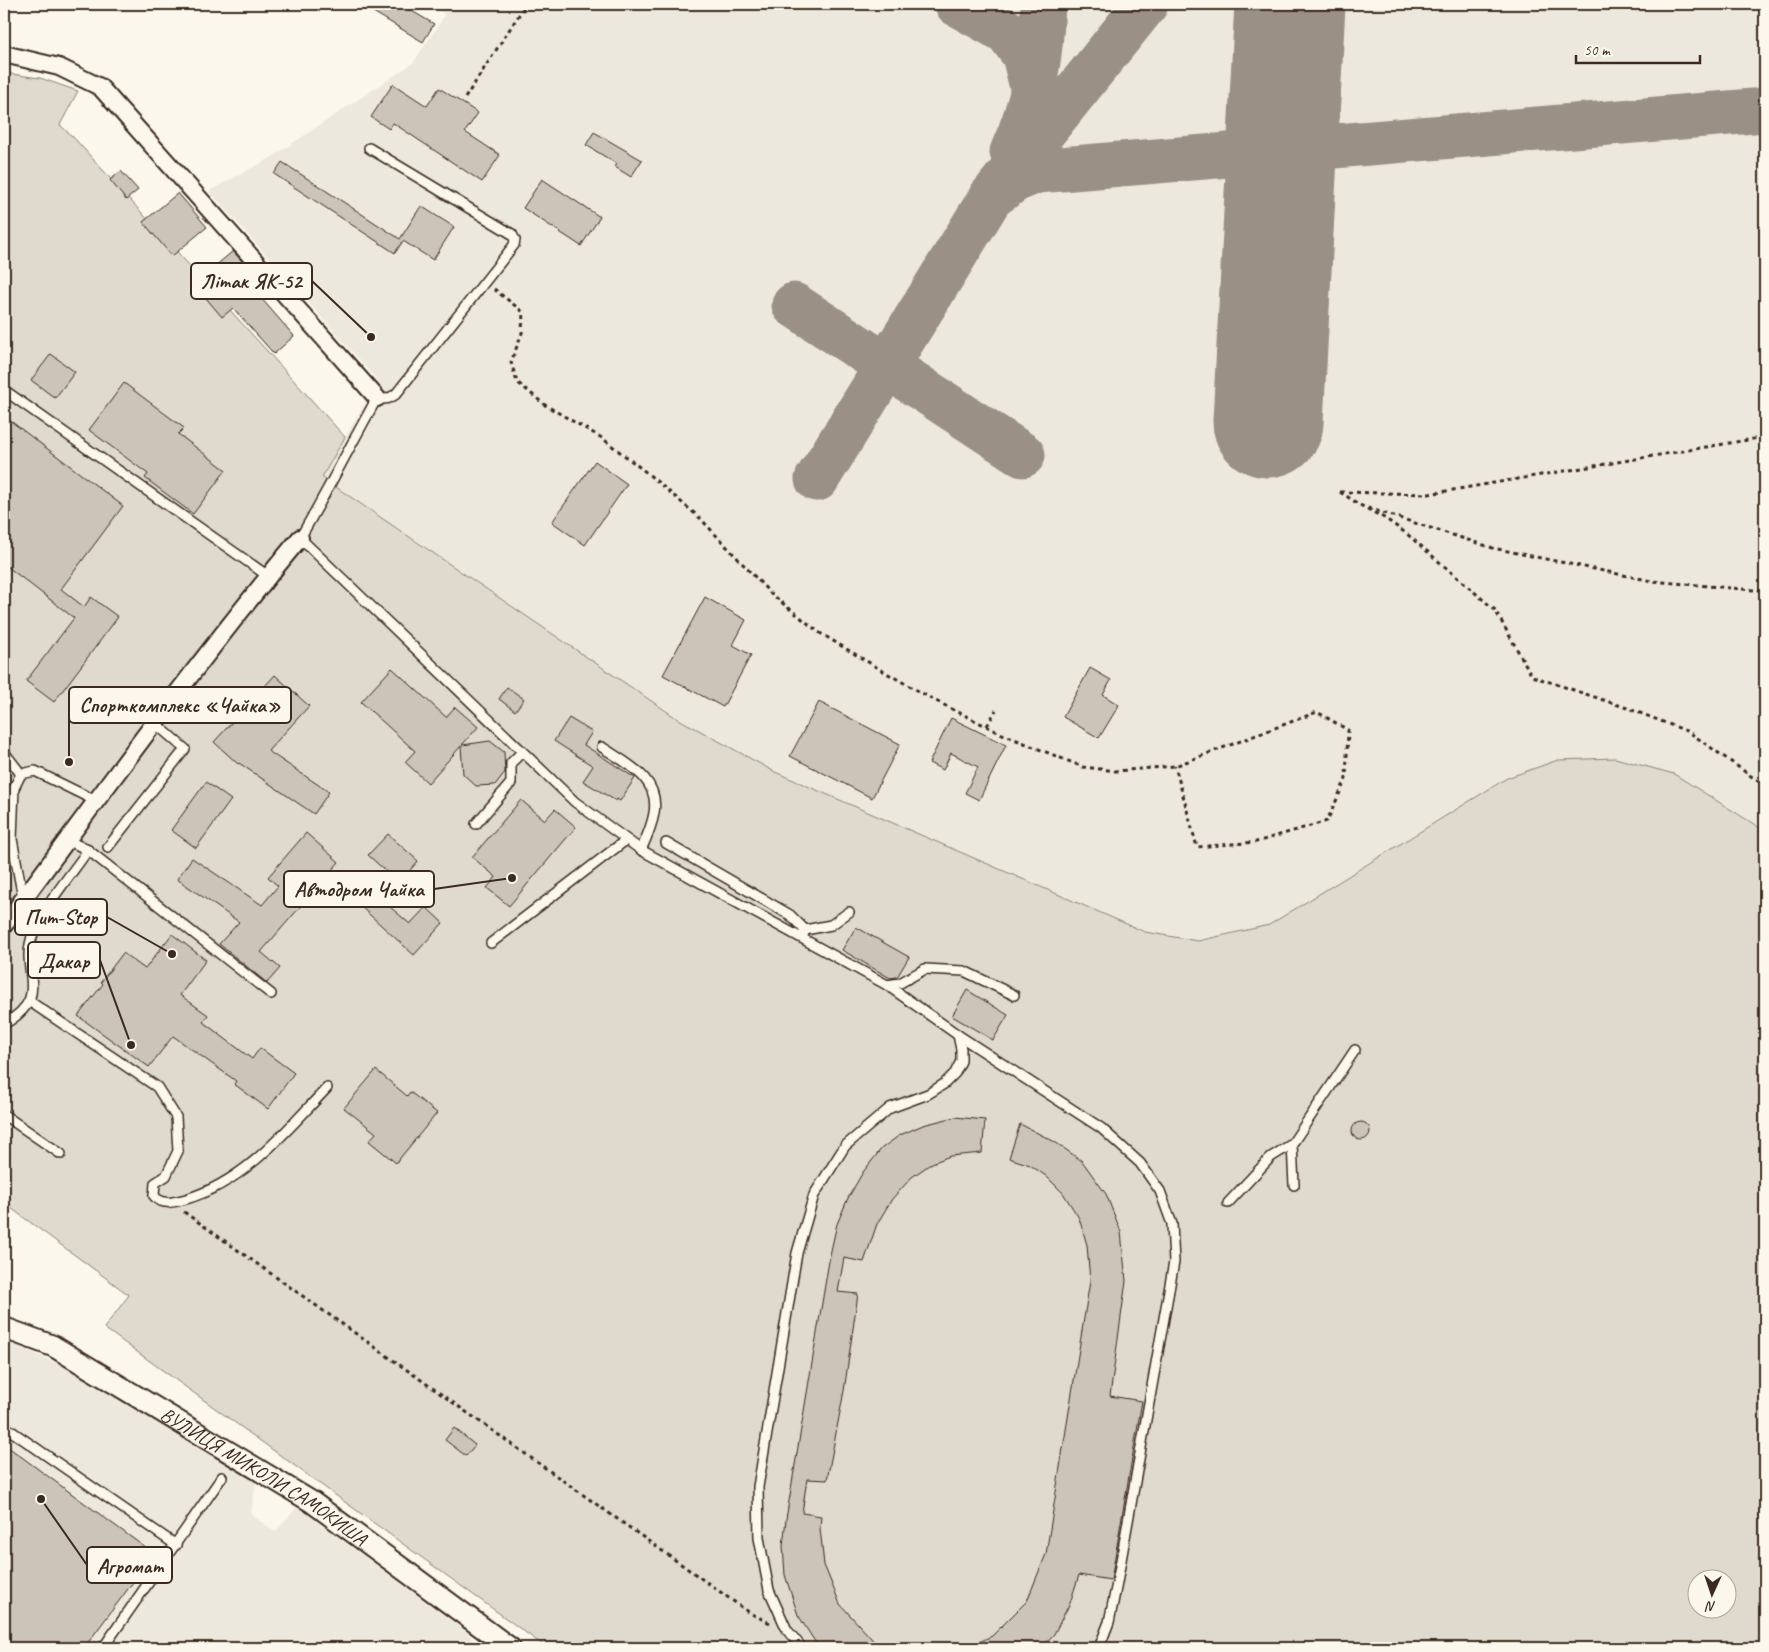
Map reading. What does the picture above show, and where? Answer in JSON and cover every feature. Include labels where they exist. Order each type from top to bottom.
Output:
[{"type":"street","points":[[4,54],[59,67],[100,87],[377,398]]},
{"type":"street","points":[[4,925],[155,723],[268,576],[300,538]]},
{"type":"street","name":"ВУЛИЦЯ МИКОЛИ САМОКИША","points":[[4,1328],[53,1346],[312,1502],[500,1644]]},
{"type":"lane","points":[[369,148],[512,234],[515,240],[514,245],[396,394],[390,399],[377,398],[300,538],[575,802],[642,850],[803,934],[887,985],[958,1035],[1101,1128],[1140,1163],[1160,1191],[1172,1224],[1174,1262],[1115,1593],[1109,1622],[1099,1648]]},
{"type":"lane","points":[[4,390],[268,576]]},
{"type":"lane","points":[[108,847],[185,749],[155,723]]},
{"type":"lane","points":[[602,747],[644,776],[653,790],[654,815],[642,850]]},
{"type":"lane","points":[[4,752],[21,774]]},
{"type":"lane","points":[[476,824],[511,783],[511,763],[522,752]]},
{"type":"lane","points":[[21,774],[35,771],[96,801]]},
{"type":"lane","points":[[21,774],[14,788],[12,839],[23,899]]},
{"type":"lane","points":[[67,840],[88,850],[271,994]]},
{"type":"lane","points":[[491,943],[626,840]]},
{"type":"lane","points":[[666,843],[790,915],[803,934]]},
{"type":"lane","points":[[4,1024],[19,1016],[29,1001],[32,990],[29,957],[33,933],[88,850]]},
{"type":"lane","points":[[803,934],[831,925],[849,912]]},
{"type":"lane","points":[[887,985],[900,983],[925,969],[964,971],[1014,995]]},
{"type":"lane","points":[[29,1001],[157,1087],[176,1116],[178,1151],[166,1176],[155,1183],[154,1196],[159,1201],[171,1203],[204,1194],[243,1171],[281,1137],[327,1088]]},
{"type":"lane","points":[[802,1648],[787,1630],[769,1590],[759,1538],[758,1486],[798,1253],[814,1195],[845,1146],[890,1108],[928,1094],[944,1084],[955,1073],[961,1061],[958,1035]]},
{"type":"lane","points":[[1228,1202],[1271,1157],[1292,1144],[1356,1050]]},
{"type":"lane","points":[[4,1115],[62,1154]]},
{"type":"lane","points":[[1292,1144],[1294,1185]]},
{"type":"lane","points":[[4,1426],[176,1545]]},
{"type":"lane","points":[[103,1648],[222,1477]]},
{"type":"path","points":[[465,98],[526,4]]},
{"type":"path","points":[[484,282],[523,312],[522,333],[511,362],[517,382],[546,405],[602,438],[647,473],[700,518],[770,593],[820,632],[883,671],[1002,734],[1083,767],[1116,771],[1175,766],[1316,712],[1348,730],[1346,779],[1327,821],[1256,842],[1197,846],[1175,766]]},
{"type":"path","points":[[1765,437],[1429,494],[1340,492],[1386,519],[1407,534],[1495,610],[1532,676],[1627,708],[1690,732],[1765,786]]},
{"type":"path","points":[[1360,505],[1502,550],[1652,581],[1765,591]]},
{"type":"path","points":[[987,726],[996,710]]},
{"type":"path","points":[[171,1203],[750,1613],[787,1630]]},
{"type":"shaded area","points":[[430,4],[1765,4],[1765,831],[1674,774],[1507,778],[1269,925],[1198,941],[1145,932],[775,772],[675,717],[322,477],[378,381],[209,191],[269,159],[413,63],[445,15]]},
{"type":"shaded area","points":[[4,73],[40,78],[78,91],[60,125],[73,137],[345,437],[322,477],[675,717],[775,772],[1145,932],[1198,941],[1269,925],[1507,778],[1558,760],[1615,758],[1674,774],[1765,831],[1765,1648],[547,1648],[104,1328],[129,1295],[4,1203]]},
{"type":"shaded area","points":[[4,1342],[68,1368],[256,1481],[251,1514],[275,1532],[297,1507],[468,1633],[476,1648],[4,1648]]},
{"type":"building","points":[[360,4],[400,4],[434,24],[423,42]]},
{"type":"building","points":[[393,84],[427,106],[439,88],[478,113],[465,132],[500,155],[482,182],[393,123],[389,129],[371,117]]},
{"type":"building","points":[[594,132],[642,160],[631,177],[615,167],[617,164],[586,145]]},
{"type":"building","points":[[282,162],[400,239],[421,206],[454,227],[433,260],[403,241],[395,253],[274,174]]},
{"type":"building","points":[[121,171],[138,190],[126,200],[110,180]]},
{"type":"building","points":[[542,179],[600,217],[581,246],[523,208]]},
{"type":"building","points":[[178,193],[207,227],[172,256],[143,222]]},
{"type":"building","points":[[233,251],[262,284],[254,290],[294,336],[274,354],[233,308],[222,317],[194,284]]},
{"type":"building","points":[[51,354],[75,372],[55,398],[31,380]]},
{"type":"building","points":[[124,383],[184,428],[178,434],[226,470],[193,514],[145,478],[148,474],[89,430]]},
{"type":"building","points":[[4,416],[123,506],[61,589],[84,607],[91,597],[118,617],[54,702],[26,681],[74,618],[4,564]]},
{"type":"building","points":[[595,461],[627,484],[585,545],[552,522]]},
{"type":"building","points":[[705,597],[746,620],[733,645],[751,655],[723,707],[663,675]]},
{"type":"building","points":[[392,668],[446,717],[455,707],[478,727],[462,745],[490,741],[504,752],[505,772],[495,785],[476,786],[463,774],[461,746],[428,783],[405,762],[415,751],[361,702]]},
{"type":"building","points":[[1090,668],[1111,680],[1103,695],[1119,705],[1099,738],[1063,717]]},
{"type":"building","points":[[275,675],[309,706],[268,751],[329,792],[314,814],[238,764],[214,742]]},
{"type":"building","points":[[507,687],[524,699],[515,711],[499,699]]},
{"type":"building","points":[[819,702],[900,744],[872,798],[790,756]]},
{"type":"building","points":[[569,718],[592,732],[584,745],[635,778],[620,801],[617,799],[616,801],[583,781],[593,766],[554,741]]},
{"type":"building","points":[[951,718],[1006,745],[979,800],[965,793],[978,767],[951,753],[943,770],[929,763]]},
{"type":"building","points":[[206,782],[231,800],[196,848],[171,830]]},
{"type":"building","points":[[521,800],[545,820],[555,809],[576,827],[509,906],[487,888],[496,877],[472,857]]},
{"type":"building","points":[[306,833],[339,862],[261,952],[280,968],[267,983],[219,944],[239,922],[177,879],[192,858],[262,905],[278,886],[268,877]]},
{"type":"building","points":[[388,834],[418,861],[399,883],[368,855]]},
{"type":"building","points":[[361,882],[410,924],[426,907],[443,923],[414,955],[349,896]]},
{"type":"building","points":[[856,927],[909,957],[897,977],[890,978],[842,950]]},
{"type":"building","points":[[172,934],[206,960],[180,995],[208,1015],[203,1022],[252,1059],[260,1048],[294,1073],[268,1109],[234,1084],[236,1081],[173,1036],[149,1067],[78,1016],[103,984],[101,982],[123,953],[145,969]]},
{"type":"building","points":[[967,990],[1008,1015],[993,1040],[952,1016]]},
{"type":"building","points":[[376,1070],[407,1096],[410,1092],[437,1113],[396,1163],[369,1141],[376,1133],[344,1108]]},
{"type":"building","points":[[955,1117],[985,1120],[982,1153],[950,1156],[932,1163],[912,1177],[892,1199],[877,1224],[864,1262],[844,1258],[838,1292],[858,1294],[844,1391],[827,1480],[807,1479],[802,1513],[821,1516],[820,1528],[824,1565],[840,1604],[880,1648],[819,1648],[798,1615],[785,1575],[783,1546],[830,1255],[837,1224],[848,1198],[863,1172],[882,1148],[900,1135],[923,1125]]},
{"type":"building","points":[[1361,1122],[1367,1125],[1370,1131],[1367,1137],[1361,1140],[1355,1137],[1352,1131],[1355,1125]]},
{"type":"building","points":[[1020,1124],[1055,1142],[1082,1161],[1106,1194],[1121,1232],[1126,1281],[1110,1396],[1142,1401],[1111,1580],[1079,1575],[1070,1603],[1054,1634],[1041,1648],[966,1648],[992,1636],[1027,1601],[1046,1554],[1090,1281],[1087,1245],[1079,1218],[1063,1193],[1046,1176],[1030,1165],[1009,1158]]},
{"type":"building","points":[[454,1428],[475,1445],[466,1456],[445,1440]]},
{"type":"building","points":[[4,1444],[154,1554],[84,1648],[4,1648]]},
{"type":"taxiway","points":[[957,4],[1007,32],[1024,55],[1033,91]]},
{"type":"taxiway","points":[[1012,152],[1026,116],[1035,80],[1043,4]]},
{"type":"taxiway","points":[[817,479],[991,197],[1146,4]]},
{"type":"taxiway","points":[[991,197],[1015,180],[1037,171],[1765,110]]},
{"type":"taxiway","points":[[794,305],[1023,455]]},
{"type":"runway","points":[[1268,422],[1290,4]]},
{"type":"place","name":"Літак ЯК-52","points":[[371,337]]},
{"type":"place","name":"Спорткомплекс «Чайка»","points":[[69,762]]},
{"type":"place","name":"Автодром Чайка","points":[[512,878]]},
{"type":"place","name":"Пит-Stop","points":[[172,954]]},
{"type":"place","name":"Дакар","points":[[131,1045]]},
{"type":"place","name":"Агромат","points":[[41,1499]]}]
